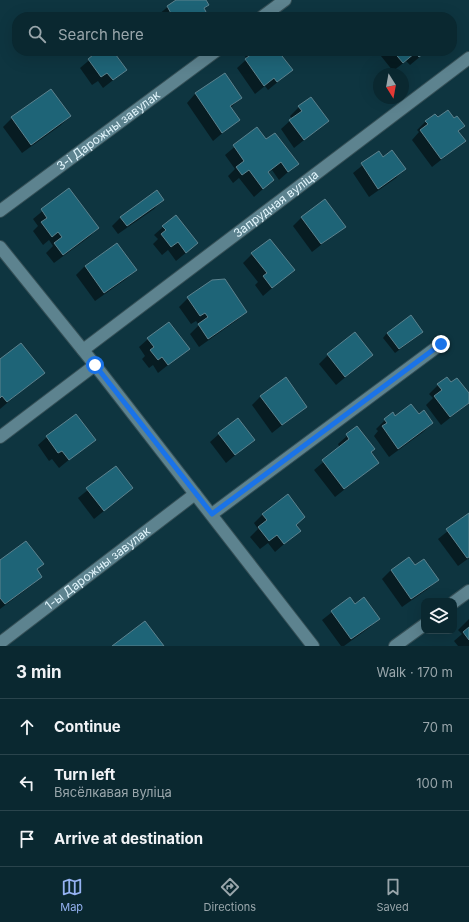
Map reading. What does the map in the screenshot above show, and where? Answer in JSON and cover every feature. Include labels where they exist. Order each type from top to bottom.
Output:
[{"type":"street","points":[[269,12],[285,0]]},
{"type":"street","name":"3-і Дарожны завулак","points":[[0,211],[209,56]]},
{"type":"street","name":"Запрудная вуліца","points":[[83,350],[469,58]]},
{"type":"street","points":[[0,247],[212,514],[313,646]]},
{"type":"street","points":[[212,514],[441,344]]},
{"type":"street","points":[[0,437],[95,365]]},
{"type":"street","name":"1-ы Дарожны завулак","points":[[0,643],[195,494]]},
{"type":"street","points":[[457,600],[469,591]]},
{"type":"street","points":[[395,646],[421,627]]},
{"type":"building","points":[[176,0],[206,0],[209,5],[204,8],[206,12],[170,12],[167,6]]},
{"type":"building","points":[[92,56],[117,56],[127,70],[113,80],[107,73],[101,77],[88,59]]},
{"type":"building","points":[[249,56],[282,56],[293,70],[277,82],[274,78],[264,86],[245,59]]},
{"type":"building","points":[[397,56],[411,56],[403,63]]},
{"type":"building","points":[[225,73],[242,98],[230,106],[240,120],[222,133],[195,93]]},
{"type":"building","points":[[51,89],[71,116],[31,145],[11,117]]},
{"type":"building","points":[[311,97],[329,121],[304,140],[289,120],[302,111],[298,106]]},
{"type":"building","points":[[448,110],[454,118],[457,116],[465,126],[458,131],[466,141],[441,159],[420,130],[428,124],[425,121],[435,114],[438,117]]},
{"type":"building","points":[[257,127],[266,139],[275,133],[299,164],[288,172],[281,162],[268,172],[274,180],[263,189],[249,170],[242,175],[236,167],[244,161],[233,145]]},
{"type":"building","points":[[392,150],[406,169],[378,189],[361,163],[379,151],[383,157]]},
{"type":"building","points":[[69,188],[99,228],[63,255],[54,243],[62,237],[58,232],[52,237],[41,222],[47,218],[41,209]]},
{"type":"building","points":[[157,190],[164,200],[127,226],[120,217]]},
{"type":"building","points":[[325,199],[346,227],[321,244],[301,217]]},
{"type":"building","points":[[176,215],[198,243],[186,253],[178,242],[171,247],[161,234],[166,230],[162,226]]},
{"type":"building","points":[[270,239],[295,270],[272,288],[263,276],[267,273],[251,253]]},
{"type":"building","points":[[117,243],[137,270],[104,293],[85,266]]},
{"type":"building","points":[[225,279],[247,312],[208,339],[198,324],[208,317],[205,313],[200,316],[187,297],[212,280]]},
{"type":"building","points":[[411,315],[423,332],[399,349],[387,333]]},
{"type":"building","points":[[169,322],[190,349],[168,365],[162,357],[158,360],[150,350],[154,347],[147,338]]},
{"type":"building","points":[[355,332],[373,355],[345,377],[327,354]]},
{"type":"building","points":[[21,343],[45,373],[7,402],[2,396],[0,398],[0,359]]},
{"type":"building","points":[[286,377],[307,407],[282,425],[260,396]]},
{"type":"building","points":[[447,377],[451,382],[457,378],[469,393],[469,403],[450,417],[434,396],[442,390],[437,384]]},
{"type":"building","points":[[411,404],[419,414],[424,410],[433,423],[398,449],[382,426],[387,423],[384,419],[393,412],[395,416]]},
{"type":"building","points":[[76,414],[96,440],[69,460],[62,451],[58,453],[46,436]]},
{"type":"building","points":[[238,418],[255,440],[235,455],[218,433]]},
{"type":"building","points":[[357,426],[375,449],[371,452],[379,463],[344,489],[322,460],[349,439],[346,434]]},
{"type":"building","points":[[116,466],[133,488],[104,511],[86,488]]},
{"type":"building","points":[[288,494],[305,517],[296,525],[301,531],[284,544],[277,535],[269,541],[258,527],[267,520],[262,514]]},
{"type":"building","points":[[469,513],[469,557],[467,558],[446,529]]},
{"type":"building","points":[[26,541],[44,564],[37,569],[42,577],[5,604],[0,598],[0,560]]},
{"type":"building","points":[[409,557],[415,565],[424,559],[439,580],[411,599],[391,570]]},
{"type":"building","points":[[350,597],[355,604],[364,597],[380,619],[351,639],[331,611]]},
{"type":"building","points":[[145,621],[164,646],[112,646]]},
{"type":"building","points":[[469,627],[469,640],[463,632]]},
{"type":"route","points":[[95,365],[212,514],[441,344]]}]
